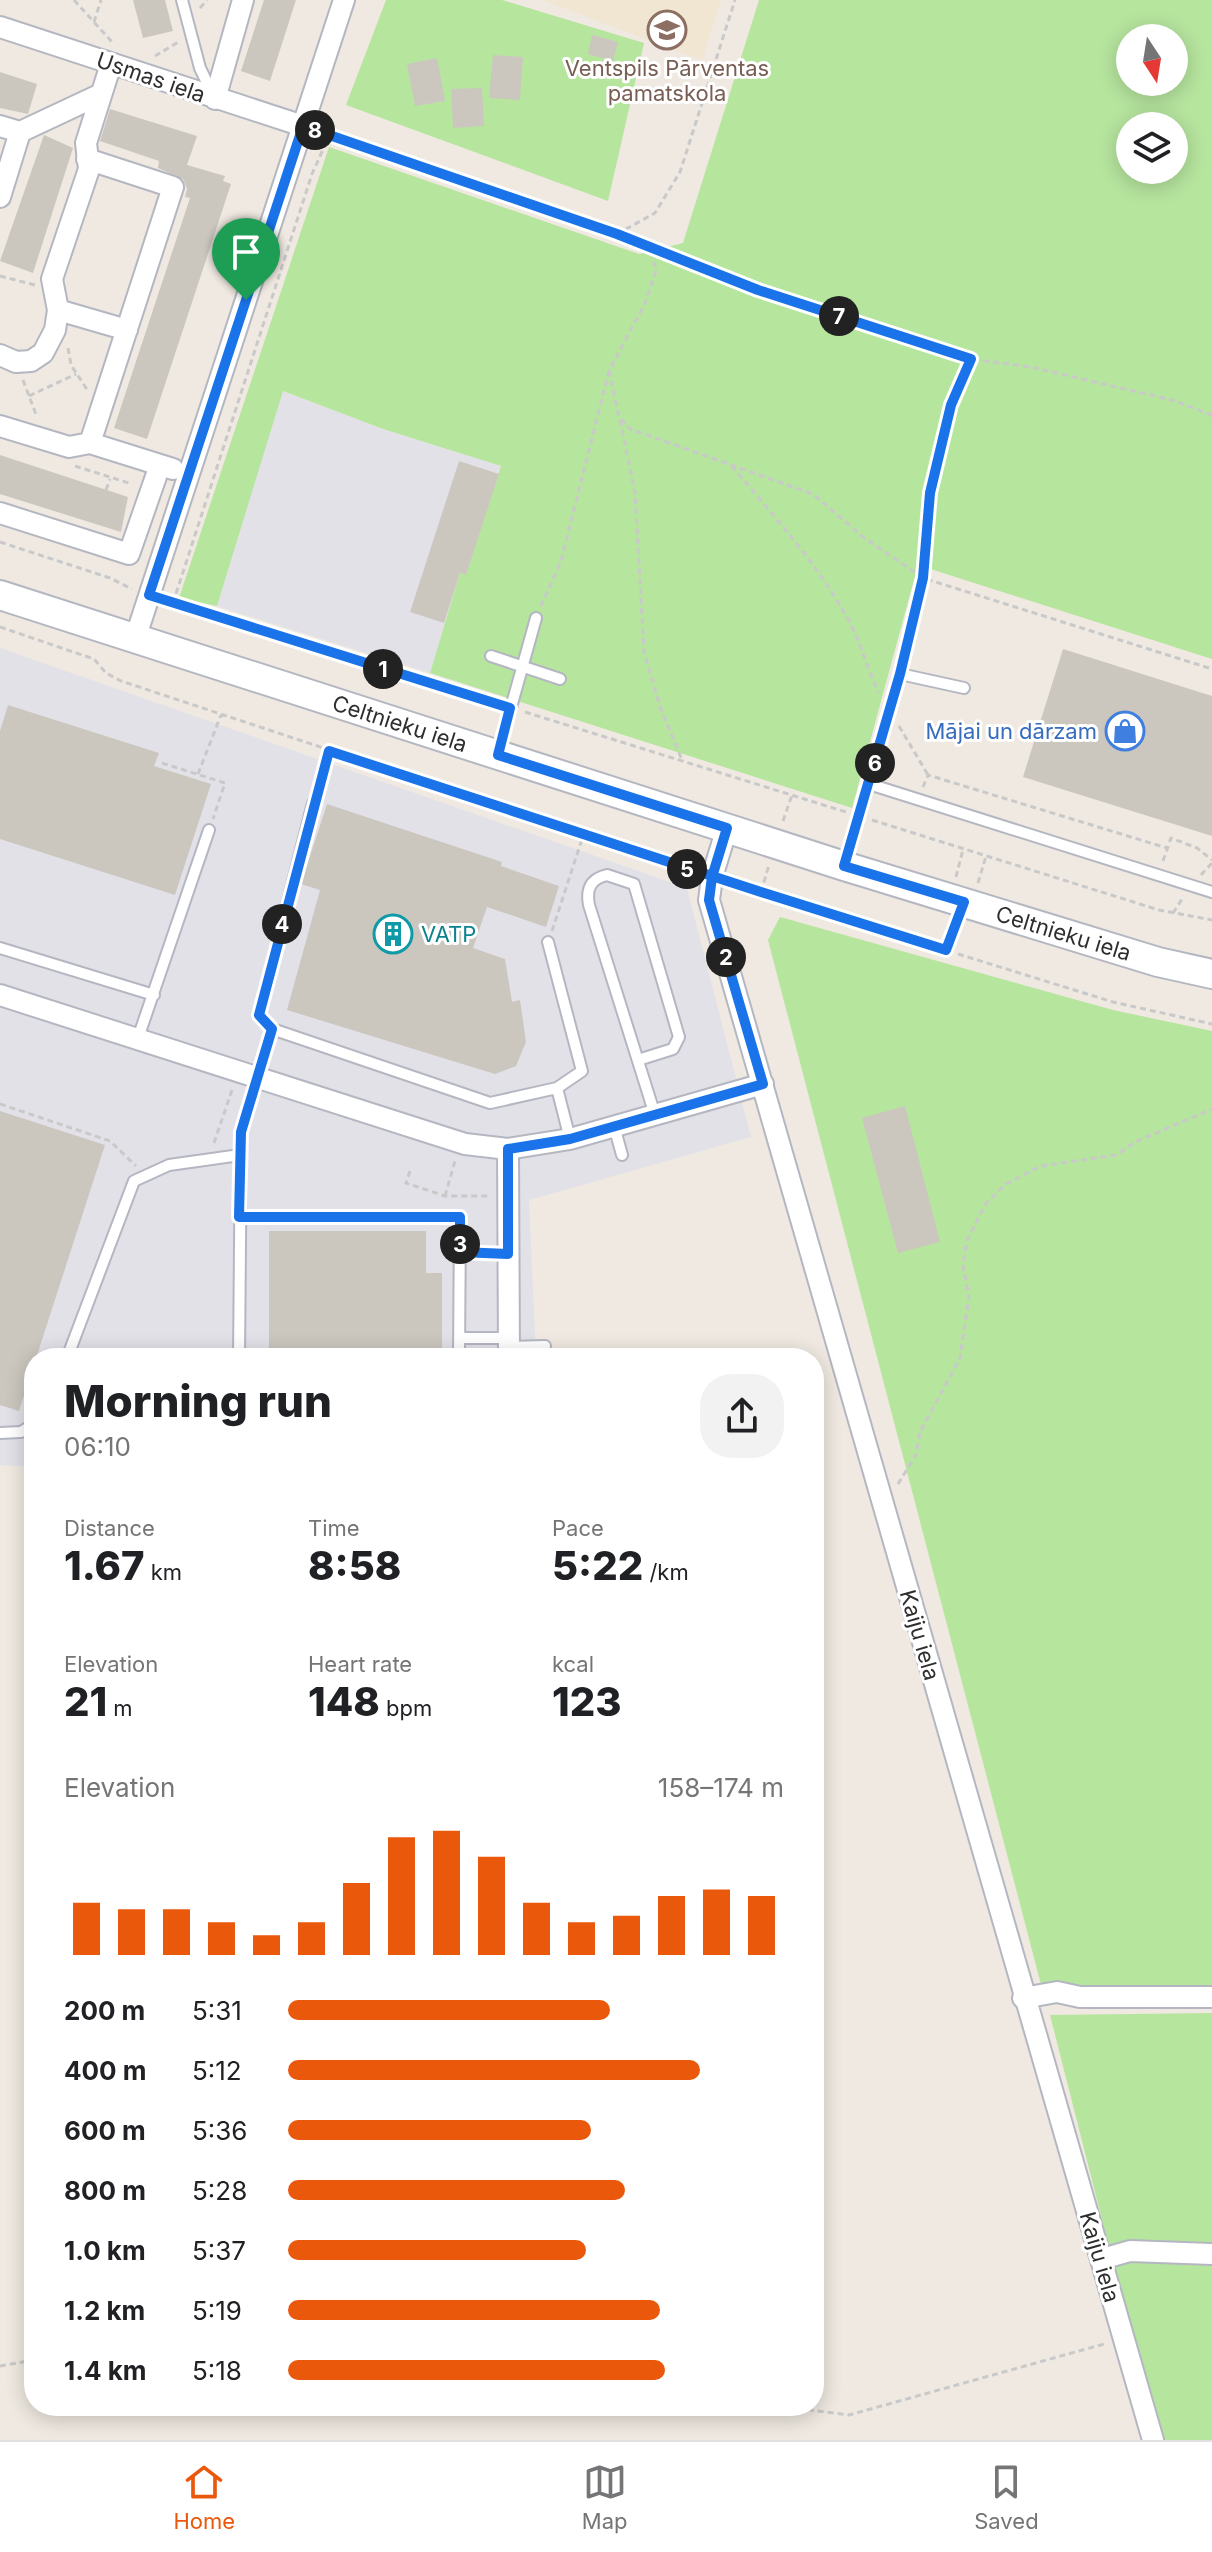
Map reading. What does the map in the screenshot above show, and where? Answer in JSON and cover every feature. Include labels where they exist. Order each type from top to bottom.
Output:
[{"type":"street","points":[[215,99],[243,0]]},
{"type":"street","points":[[135,639],[344,0]]},
{"type":"street","name":"Usmas iela","points":[[0,27],[115,57],[215,99],[303,126]]},
{"type":"street","points":[[8,358],[31,361],[43,353],[55,330],[60,310],[52,279],[89,169],[86,143],[115,57]]},
{"type":"street","points":[[0,197],[10,129],[101,94]]},
{"type":"street","points":[[87,159],[173,187],[90,443]]},
{"type":"street","points":[[60,310],[127,330]]},
{"type":"street","points":[[0,426],[69,447],[90,443],[189,474]]},
{"type":"street","points":[[0,513],[129,554],[160,465]]},
{"type":"street","name":"Celtnieku iela","points":[[0,595],[844,866],[1158,962],[1212,974]]},
{"type":"street","name":"Kaiju iela","points":[[727,828],[712,877],[709,900],[1023,1998],[1153,2440]]},
{"type":"street","points":[[0,995],[465,1144],[508,1149],[570,1139],[763,1084]]},
{"type":"street","points":[[508,1149],[508,1347]]},
{"type":"street","points":[[1023,1998],[1057,1992],[1080,1997],[1212,1997]]},
{"type":"street","points":[[1102,2259],[1130,2251],[1212,2254]]},
{"type":"lane","points":[[182,0],[200,68],[215,99]]},
{"type":"lane","points":[[498,755],[536,618]]},
{"type":"lane","points":[[844,866],[910,631]]},
{"type":"lane","points":[[491,656],[560,679]]},
{"type":"lane","points":[[900,674],[964,688]]},
{"type":"lane","points":[[869,784],[1212,892]]},
{"type":"lane","points":[[313,803],[259,1015],[272,1029],[490,1103],[557,1088],[582,1071],[548,942]]},
{"type":"lane","points":[[138,1038],[209,830]]},
{"type":"lane","points":[[638,1060],[673,1049],[679,1037],[634,884],[607,875],[590,884],[587,892],[589,905],[655,1115]]},
{"type":"lane","points":[[946,950],[964,902]]},
{"type":"lane","points":[[0,948],[154,995]]},
{"type":"lane","points":[[239,1348],[241,1132],[272,1029]]},
{"type":"lane","points":[[557,1088],[570,1139]]},
{"type":"lane","points":[[614,1126],[622,1155]]},
{"type":"lane","points":[[71,1348],[134,1181],[169,1165],[240,1155]]},
{"type":"lane","points":[[239,1217],[460,1217],[459,1348]]},
{"type":"lane","points":[[460,1252],[508,1254]]},
{"type":"lane","points":[[459,1338],[508,1347],[545,1346]]},
{"type":"lane","points":[[0,1433],[24,1430]]},
{"type":"path","points":[[74,0],[94,22],[115,57]]},
{"type":"path","points":[[94,22],[101,0]]},
{"type":"path","points":[[617,234],[655,213],[680,172],[735,0]]},
{"type":"path","points":[[154,57],[191,35]]},
{"type":"path","points":[[303,126],[617,234],[758,290],[971,359],[1031,367],[1143,393],[1212,415]]},
{"type":"path","points":[[173,603],[312,174],[329,135]]},
{"type":"path","points":[[536,618],[561,561],[609,371],[645,303],[656,271],[651,248]]},
{"type":"path","points":[[0,276],[33,286],[52,279]]},
{"type":"path","points":[[60,310],[71,365],[82,386],[105,400]]},
{"type":"path","points":[[8,358],[29,396],[45,440]]},
{"type":"path","points":[[910,631],[923,578],[930,493],[951,405],[971,359]]},
{"type":"path","points":[[609,371],[635,493],[644,651],[660,707],[682,760]]},
{"type":"path","points":[[29,396],[76,374]]},
{"type":"path","points":[[619,417],[630,429],[680,450],[730,463],[813,494],[863,537],[923,578],[1212,669]]},
{"type":"path","points":[[730,463],[804,554],[854,630],[865,667],[928,775],[1167,848]]},
{"type":"path","points":[[0,542],[110,578],[173,603],[1159,910],[1212,920]]},
{"type":"path","points":[[0,627],[94,659],[106,673],[121,681],[583,836],[1113,1002],[1212,1024]]},
{"type":"path","points":[[198,774],[221,715]]},
{"type":"path","points":[[313,803],[329,751]]},
{"type":"path","points":[[162,763],[225,783],[209,830]]},
{"type":"path","points":[[919,800],[928,775]]},
{"type":"path","points":[[780,832],[792,795]]},
{"type":"path","points":[[548,942],[583,836]]},
{"type":"path","points":[[1159,876],[1171,838],[1197,848],[1212,860]]},
{"type":"path","points":[[963,849],[955,876],[978,883],[986,856]]},
{"type":"path","points":[[761,892],[773,854]]},
{"type":"path","points":[[214,1158],[213,1146],[234,1086]]},
{"type":"path","points":[[0,1104],[110,1141],[144,1174]]},
{"type":"path","points":[[892,1494],[916,1455],[920,1432],[960,1358],[969,1296],[963,1266],[967,1240],[986,1203],[1006,1184],[1041,1166],[1116,1155],[1135,1142],[1212,1109]]},
{"type":"path","points":[[445,1196],[456,1156]]},
{"type":"path","points":[[410,1171],[406,1183],[445,1196],[492,1196]]},
{"type":"path","points":[[824,2412],[849,2415],[1124,2338]]},
{"type":"path","points":[[0,2366],[24,2362]]},
{"type":"shaded area","name":"Ventspils Pārventas pamatskola","points":[[542,0],[721,0],[702,60]]},
{"type":"shaded area","points":[[282,391],[383,429],[501,466],[466,575],[460,574],[430,673],[217,606]]},
{"type":"shaded area","points":[[0,648],[687,888],[751,1137],[529,1200],[536,1348],[24,1348],[24,1466],[0,1465]]},
{"type":"green space","points":[[386,0],[502,0],[644,43],[608,201],[346,105]]},
{"type":"green space","points":[[759,0],[1212,0],[1212,659],[918,565],[852,808],[430,673],[460,573],[466,574],[501,466],[383,429],[283,391],[217,606],[179,598],[329,147],[639,254],[683,243]]},
{"type":"green space","points":[[780,917],[1113,1010],[1212,1031],[1212,1992],[1044,1996],[768,940]]},
{"type":"green space","points":[[1212,2013],[1212,2440],[1158,2440],[1050,2015]]},
{"type":"building","points":[[133,0],[165,0],[173,31],[143,38]]},
{"type":"building","points":[[264,0],[296,0],[270,81],[241,71]]},
{"type":"building","points":[[592,35],[618,42],[613,61],[588,54]]},
{"type":"building","points":[[493,55],[523,57],[520,100],[489,98]]},
{"type":"building","points":[[437,58],[445,101],[415,106],[407,64]]},
{"type":"building","points":[[0,72],[37,84],[28,114],[0,108]]},
{"type":"building","points":[[482,88],[484,126],[453,128],[451,89]]},
{"type":"building","points":[[110,109],[197,136],[187,165],[225,176],[223,181],[231,184],[147,439],[114,428],[190,198],[185,197],[187,189],[183,179],[158,168],[159,161],[100,141]]},
{"type":"building","points":[[44,135],[73,148],[33,273],[0,261]]},
{"type":"building","points":[[0,455],[128,497],[121,532],[0,494]]},
{"type":"building","points":[[459,461],[499,474],[466,575],[460,573],[444,623],[410,612]]},
{"type":"building","name":"Mājai un dārzam","points":[[1063,649],[1212,696],[1212,836],[1023,777]]},
{"type":"building","points":[[8,705],[159,753],[154,766],[211,784],[175,895],[0,839],[0,731]]},
{"type":"building","name":"VATP","points":[[327,804],[502,862],[501,866],[559,886],[546,927],[487,907],[473,948],[505,959],[512,1002],[520,1000],[526,1042],[516,1066],[495,1074],[287,1010],[320,890],[301,884]]},
{"type":"building","points":[[905,1106],[940,1242],[898,1253],[862,1118]]},
{"type":"building","points":[[0,1111],[105,1145],[39,1348],[24,1348],[24,1396],[19,1411],[0,1405]]},
{"type":"building","points":[[269,1231],[426,1231],[426,1273],[442,1273],[442,1348],[269,1348]]},
{"type":"place","name":"Ventspils Pārventas pamatskola","points":[[667,30]]},
{"type":"place","name":"Mājai un dārzam","points":[[1125,731]]},
{"type":"place","name":"VATP","points":[[393,934]]},
{"type":"route","points":[[246,300],[149,595],[510,708],[498,755],[727,828],[712,877],[709,900],[763,1084],[570,1139],[508,1149],[508,1254],[460,1252],[460,1217],[239,1217],[241,1132],[272,1029],[259,1015],[329,751],[583,836],[648,856],[712,877],[734,884],[946,950],[964,902],[844,866],[900,674],[923,578],[930,493],[951,405],[971,359],[758,290],[617,234],[303,126],[246,300]]}]
